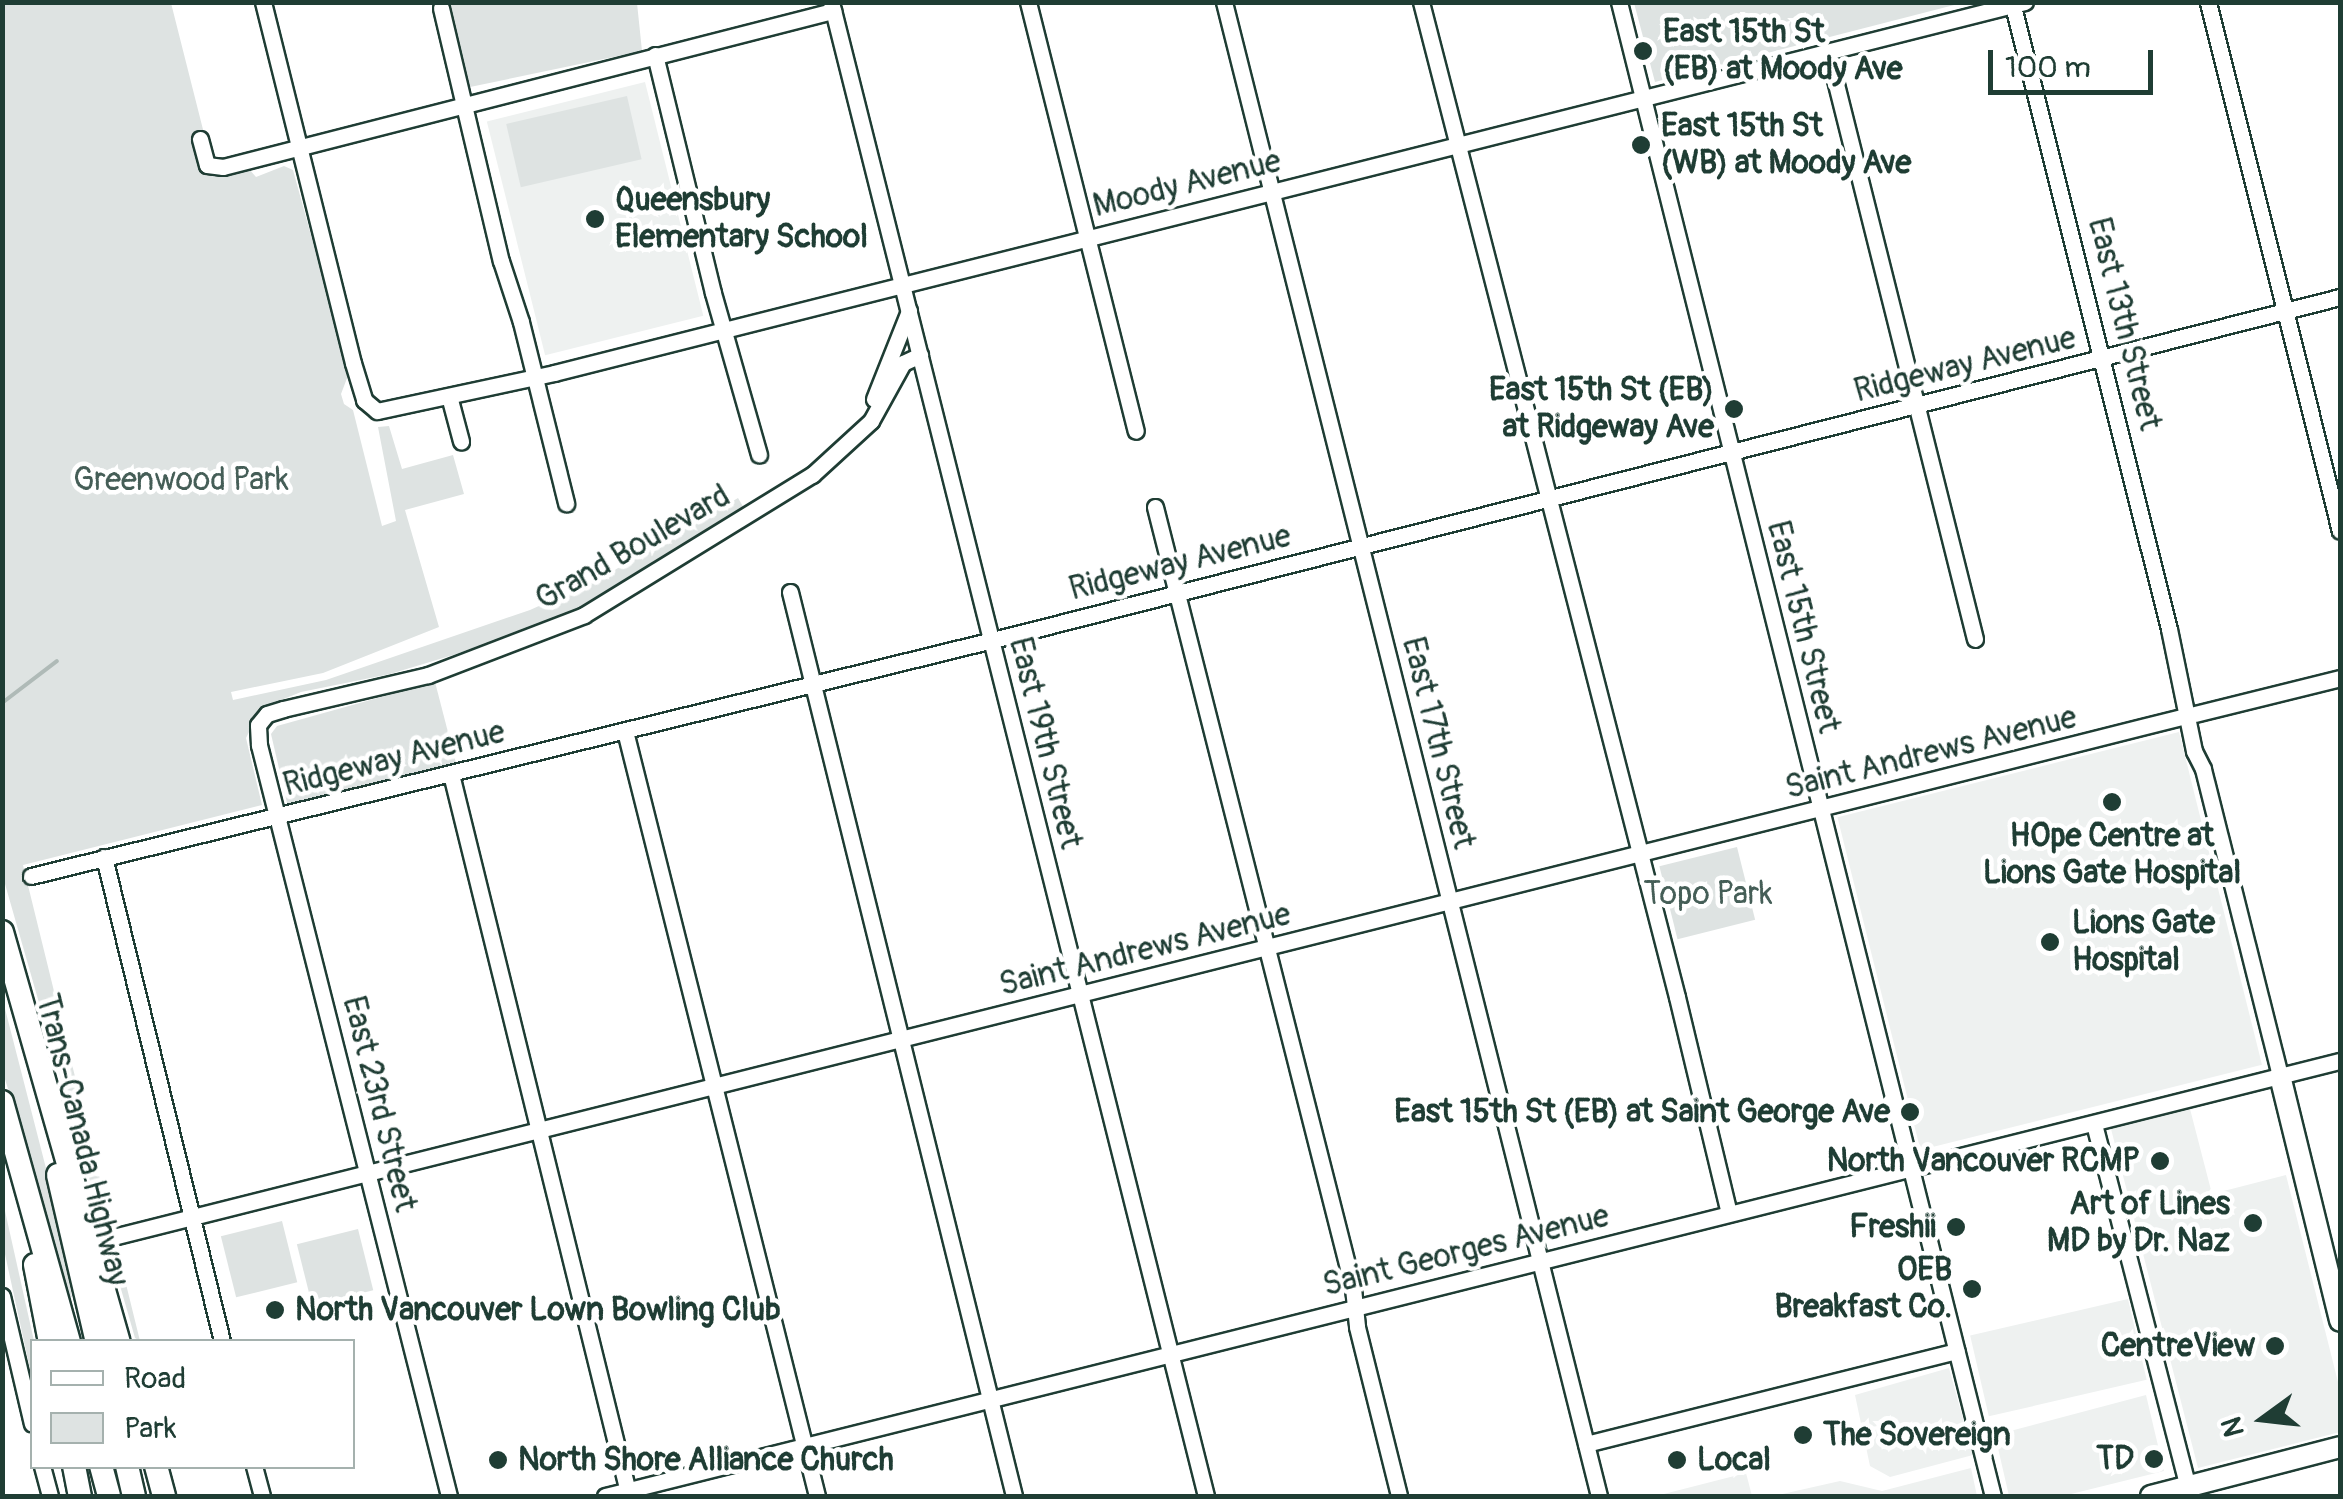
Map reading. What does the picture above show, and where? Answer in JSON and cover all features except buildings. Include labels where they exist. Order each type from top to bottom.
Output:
[{"type":"highway","points":[[2,932],[119,1339]]},
{"type":"highway","name":"Trans-Canada Highway","points":[[2,954],[96,1339]]},
{"type":"highway","name":"Trans-Canada Highway","points":[[2,1102],[68,1339]]},
{"type":"highway","points":[[2,1120],[49,1339]]},
{"type":"highway","points":[[75,1469],[80,1496]]},
{"type":"highway","points":[[102,1469],[109,1496]]},
{"type":"highway","points":[[128,1469],[134,1496]]},
{"type":"highway","points":[[157,1469],[164,1496]]},
{"type":"main road","name":"East 13th Street","points":[[2280,1076],[2340,1321]]},
{"type":"main road","points":[[2152,1496],[2340,1447]]},
{"type":"street","points":[[263,2],[301,148]]},
{"type":"street","points":[[1028,2],[1136,430]]},
{"type":"street","name":"East 17th Street","points":[[1224,2],[1599,1496]]},
{"type":"street","points":[[1421,2],[1729,1214]]},
{"type":"street","name":"East 15th Street","points":[[1619,2],[1993,1496]]},
{"type":"street","points":[[2208,2],[2340,531]]},
{"type":"street","name":"Moody Avenue","points":[[301,148],[364,400],[376,411],[390,410],[724,330],[2016,4]]},
{"type":"street","name":"East 13th Street","points":[[2016,4],[2280,1076]]},
{"type":"street","points":[[200,139],[211,168],[462,107],[832,7]]},
{"type":"street","name":"East 19th Street","points":[[832,7],[1206,1496]]},
{"type":"street","points":[[440,8],[462,107],[536,376],[566,504]]},
{"type":"street","points":[[1828,52],[1975,639]]},
{"type":"street","points":[[656,55],[759,455]]},
{"type":"street","name":"Ridgeway Avenue","points":[[31,876],[991,640],[2340,297]]},
{"type":"street","name":"Grand Boulevard","points":[[849,440],[884,378],[900,325],[908,312]]},
{"type":"street","name":"Grand Boulevard","points":[[258,725],[266,714],[428,675],[584,615],[791,490],[871,421],[903,363],[920,355]]},
{"type":"street","points":[[448,396],[461,441]]},
{"type":"street","points":[[1155,507],[1399,1496]]},
{"type":"street","points":[[790,592],[1014,1496]]},
{"type":"street","name":"Saint Andrews Avenue","points":[[117,1236],[2340,678]]},
{"type":"street","name":"East 23rd Street","points":[[258,725],[277,816],[449,1496]]},
{"type":"street","points":[[625,731],[818,1496]]},
{"type":"street","points":[[451,774],[629,1493]]},
{"type":"street","points":[[104,857],[221,1339]]},
{"type":"street","name":"Saint Georges Avenue","points":[[605,1496],[2340,1061]]},
{"type":"street","points":[[2094,1124],[2188,1487]]},
{"type":"street","points":[[2,1296],[30,1415]]},
{"type":"street","points":[[1586,1444],[1956,1351]]},
{"type":"street","points":[[43,1469],[50,1496]]},
{"type":"street","points":[[255,1469],[262,1496]]},
{"type":"shaded area","name":"Queensbury Elementary School","points":[[645,82],[703,316],[545,355],[487,121]]},
{"type":"shaded area","name":"Lions Gate Hospital","points":[[2179,732],[2262,1065],[1920,1150],[1837,817]]},
{"type":"shaded area","points":[[2189,1105],[2212,1194],[2286,1175],[2340,1390],[2340,1432],[2198,1468],[2110,1125]]},
{"type":"shaded area","points":[[2128,1299],[2147,1380],[1989,1416],[1970,1335]]},
{"type":"shaded area","points":[[1949,1368],[1973,1455],[1890,1477],[1870,1466],[1855,1395]]},
{"type":"shaded area","points":[[2146,1395],[2164,1471],[2063,1496],[2009,1496],[1995,1435]]},
{"type":"shaded area","points":[[1971,1468],[1977,1496],[1774,1496],[1840,1481],[1882,1491]]},
{"type":"shaded area","points":[[1746,1473],[1752,1496],[1656,1496]]},
{"type":"green space","points":[[1634,2],[1962,3],[1655,82]]},
{"type":"green space","name":"Greenwood Park","points":[[3,3],[171,3],[214,173],[249,169],[256,177],[284,166],[293,170],[349,373],[341,394],[344,404],[353,410],[382,526],[396,521],[378,427],[389,426],[402,469],[453,455],[464,494],[405,510],[439,627],[323,673],[231,692],[233,700],[326,680],[530,610],[601,578],[738,498],[744,508],[584,609],[453,655],[390,674],[301,692],[261,708],[246,738],[262,805],[23,865],[140,1339],[135,1338],[3,877]]},
{"type":"green space","points":[[449,3],[637,3],[642,51],[470,87]]},
{"type":"green space","points":[[627,96],[642,159],[521,187],[506,124]]},
{"type":"green space","points":[[435,682],[457,767],[293,807],[287,803],[271,734],[277,726]]},
{"type":"green space","name":"Topo Park","points":[[1737,847],[1755,920],[1678,939],[1659,866]]},
{"type":"green space","points":[[2,997],[57,1211],[72,1297],[67,1298],[36,1177],[3,1073]]},
{"type":"green space","points":[[3,1202],[34,1339],[30,1339],[30,1369],[3,1245]]},
{"type":"green space","points":[[282,1221],[297,1282],[236,1297],[221,1236]]},
{"type":"green space","points":[[358,1229],[373,1290],[312,1305],[297,1244]]},
{"type":"waterway","points":[[2,703],[57,661]]},
{"type":"place","name":"East 15th St (EB) at Moody Ave","points":[[1643,51]]},
{"type":"place","name":"East 15th St (WB) at Moody Ave","points":[[1641,145]]},
{"type":"place","name":"Queensbury Elementary School","points":[[595,219]]},
{"type":"place","name":"East 15th St (EB) at Ridgeway Ave","points":[[1734,409]]},
{"type":"place","name":"HOpe Centre at Lions Gate Hospital","points":[[2112,802]]},
{"type":"place","name":"Lions Gate Hospital","points":[[2050,942]]},
{"type":"place","name":"East 15th St (EB) at Saint George Ave","points":[[1910,1112]]},
{"type":"place","name":"North Vancouver RCMP","points":[[2160,1161]]},
{"type":"place","name":"Art of Lines MD by Dr. Naz","points":[[2253,1223]]},
{"type":"place","name":"Freshii","points":[[1956,1227]]},
{"type":"place","name":"OEB Breakfast Co.","points":[[1972,1289]]},
{"type":"place","name":"North Vancouver Lown Bowling Club","points":[[275,1310]]},
{"type":"place","name":"CentreView","points":[[2275,1346]]},
{"type":"place","name":"The Sovereign","points":[[1803,1435]]},
{"type":"place","name":"TD","points":[[2154,1459]]},
{"type":"place","name":"North Shore Alliance Church","points":[[498,1460]]},
{"type":"place","name":"Local","points":[[1677,1460]]}]
